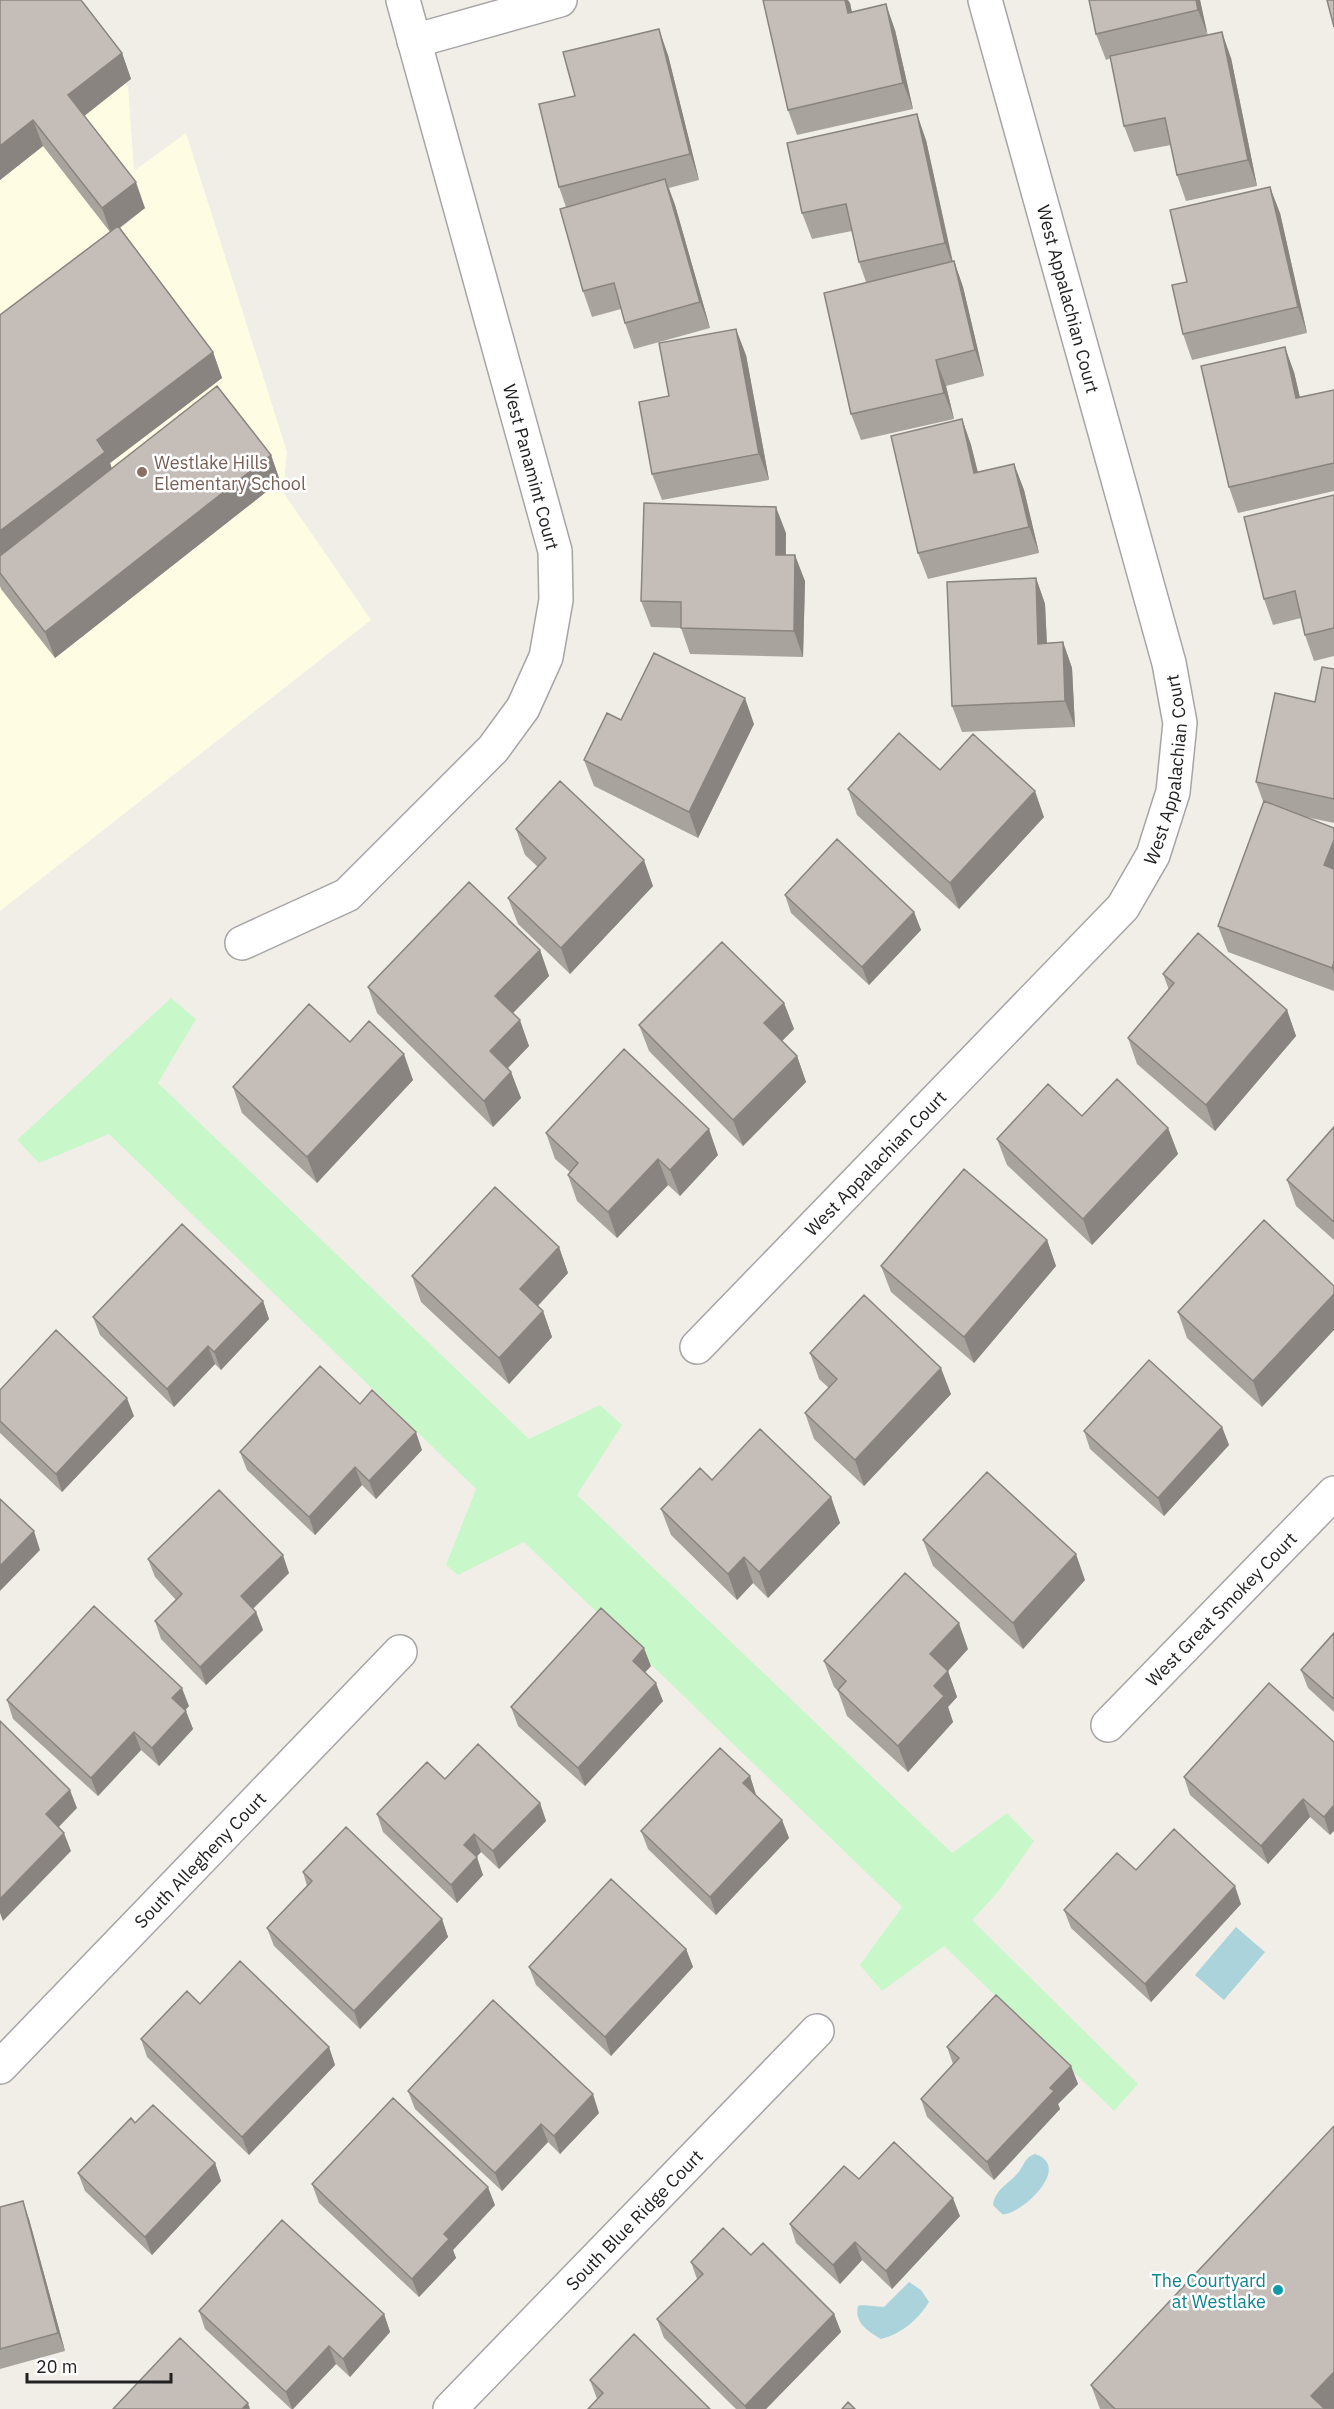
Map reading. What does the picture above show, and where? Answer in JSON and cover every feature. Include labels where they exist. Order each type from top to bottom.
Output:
[{"type":"street","name":"West Panamint Court","points":[[242,943],[347,895],[493,749],[523,708],[546,657],[556,600],[555,550],[403,0]]},
{"type":"street","points":[[414,40],[560,0]]},
{"type":"street","name":"West Appalachian Court","points":[[698,1347],[1123,907],[1153,855],[1173,792],[1180,723],[1169,663],[985,0]]},
{"type":"street","name":"West Great Smokey Court","points":[[1108,1725],[1334,1493]]},
{"type":"street","name":"South Allegheny Court","points":[[0,2067],[400,1652]]},
{"type":"street","name":"South Blue Ridge Court","points":[[450,2409],[817,2031]]},
{"type":"shaded area","name":"Westlake Hills Elementary School","points":[[0,0],[85,0],[79,5],[128,87],[134,171],[186,133],[287,452],[283,492],[371,620],[0,911]]},
{"type":"green space","points":[[171,998],[196,1019],[158,1083],[529,1439],[600,1405],[622,1425],[577,1495],[952,1853],[1007,1813],[1034,1841],[998,1892],[972,1920],[1138,2084],[1114,2111],[944,1946],[882,1991],[860,1965],[902,1907],[524,1542],[458,1575],[446,1565],[476,1489],[109,1134],[39,1163],[17,1140]]},
{"type":"water","points":[[1236,1927],[1265,1952],[1224,2000],[1195,1975]]},
{"type":"water","points":[[1035,2154],[1046,2160],[1049,2169],[1046,2180],[1030,2200],[1009,2213],[1002,2214],[993,2205],[996,2195],[1019,2172],[1028,2158]]},
{"type":"water","points":[[909,2282],[921,2290],[929,2302],[920,2315],[895,2334],[881,2339],[867,2330],[858,2317],[858,2306],[884,2307]]},
{"type":"building","points":[[0,0],[81,0],[122,53],[68,95],[136,182],[102,208],[33,120],[0,146]]},
{"type":"building","points":[[763,0],[845,0],[848,13],[886,4],[903,83],[788,110]]},
{"type":"building","points":[[1089,0],[1196,0],[1198,10],[1096,34]]},
{"type":"building","points":[[1327,0],[1334,0],[1334,27]]},
{"type":"building","points":[[659,29],[690,154],[559,187],[539,104],[575,96],[563,52]]},
{"type":"building","points":[[1222,32],[1248,160],[1177,175],[1165,118],[1124,126],[1110,56]]},
{"type":"building","points":[[917,114],[945,243],[859,262],[846,204],[802,213],[787,143]]},
{"type":"building","points":[[665,179],[700,302],[625,323],[614,283],[583,291],[560,209]]},
{"type":"building","points":[[1270,187],[1298,307],[1183,334],[1172,285],[1187,282],[1170,210]]},
{"type":"building","points":[[118,226],[213,352],[97,440],[105,452],[0,531],[0,315]]},
{"type":"building","points":[[954,261],[975,350],[936,360],[944,393],[851,414],[824,293]]},
{"type":"building","points":[[736,329],[759,454],[652,474],[639,402],[669,396],[659,343]]},
{"type":"building","points":[[1285,347],[1296,398],[1334,390],[1334,463],[1229,487],[1201,366]]},
{"type":"building","points":[[217,386],[271,455],[45,632],[0,573],[0,556]]},
{"type":"building","points":[[962,419],[974,473],[1014,464],[1029,527],[918,553],[891,436]]},
{"type":"building","points":[[1334,495],[1334,628],[1305,635],[1295,591],[1264,599],[1244,517]]},
{"type":"building","points":[[644,503],[776,507],[776,555],[795,555],[794,631],[681,628],[681,602],[641,601]]},
{"type":"building","points":[[1036,578],[1038,644],[1063,642],[1065,701],[952,706],[947,582]]},
{"type":"building","points":[[654,653],[745,698],[689,812],[584,760],[607,713],[621,720]]},
{"type":"building","points":[[1322,667],[1334,669],[1334,799],[1256,782],[1275,693],[1315,702]]},
{"type":"building","points":[[899,733],[940,770],[973,734],[1035,791],[950,883],[848,789]]},
{"type":"building","points":[[560,781],[644,860],[561,948],[508,898],[546,858],[516,829]]},
{"type":"building","points":[[1264,801],[1334,828],[1334,840],[1324,865],[1334,869],[1334,962],[1332,968],[1218,926]]},
{"type":"building","points":[[837,839],[914,912],[862,967],[785,895]]},
{"type":"building","points":[[469,882],[540,950],[495,996],[520,1020],[490,1051],[511,1072],[484,1101],[368,987]]},
{"type":"building","points":[[1198,933],[1287,1010],[1206,1105],[1128,1038],[1174,983],[1163,974]]},
{"type":"building","points":[[722,942],[784,1003],[764,1023],[797,1056],[733,1120],[639,1025]]},
{"type":"building","points":[[309,1004],[350,1042],[369,1021],[404,1054],[307,1157],[233,1087]]},
{"type":"building","points":[[624,1049],[709,1129],[670,1170],[658,1159],[608,1212],[568,1175],[578,1163],[546,1133]]},
{"type":"building","points":[[1117,1079],[1168,1128],[1083,1219],[997,1139],[1048,1084],[1082,1116]]},
{"type":"building","points":[[1334,1127],[1334,1222],[1287,1180]]},
{"type":"building","points":[[964,1169],[1047,1240],[964,1337],[881,1266]]},
{"type":"building","points":[[495,1187],[559,1247],[520,1289],[543,1311],[499,1358],[412,1276]]},
{"type":"building","points":[[1264,1220],[1334,1286],[1334,1294],[1253,1381],[1178,1312]]},
{"type":"building","points":[[182,1224],[263,1301],[214,1352],[208,1346],[167,1389],[93,1317]]},
{"type":"building","points":[[864,1295],[941,1368],[855,1460],[805,1413],[837,1379],[810,1353]]},
{"type":"building","points":[[56,1330],[127,1398],[56,1474],[0,1421],[0,1390]]},
{"type":"building","points":[[1149,1360],[1222,1427],[1158,1498],[1084,1431]]},
{"type":"building","points":[[320,1366],[360,1404],[372,1390],[416,1432],[369,1481],[355,1467],[309,1517],[240,1452]]},
{"type":"building","points":[[760,1429],[831,1497],[759,1572],[744,1557],[728,1574],[661,1509],[700,1468],[712,1480]]},
{"type":"building","points":[[987,1472],[1076,1554],[1013,1623],[923,1540]]},
{"type":"building","points":[[219,1490],[283,1555],[241,1596],[256,1612],[200,1667],[155,1621],[182,1594],[148,1559]]},
{"type":"building","points":[[0,1499],[34,1531],[0,1566]]},
{"type":"building","points":[[905,1573],[959,1623],[930,1654],[948,1671],[934,1686],[944,1696],[898,1746],[838,1690],[846,1681],[824,1661]]},
{"type":"building","points":[[94,1606],[182,1688],[172,1698],[186,1711],[152,1748],[134,1732],[91,1778],[7,1700]]},
{"type":"building","points":[[601,1608],[644,1648],[633,1661],[656,1683],[578,1768],[511,1707]]},
{"type":"building","points":[[1334,1633],[1334,1699],[1301,1670]]},
{"type":"building","points":[[1269,1683],[1334,1742],[1334,1805],[1324,1817],[1303,1799],[1261,1846],[1184,1777]]},
{"type":"building","points":[[0,1721],[70,1790],[46,1814],[64,1833],[0,1899]]},
{"type":"building","points":[[478,1744],[540,1803],[493,1851],[474,1834],[464,1845],[477,1857],[451,1885],[377,1814],[427,1762],[445,1779]]},
{"type":"building","points":[[720,1748],[750,1776],[743,1783],[782,1820],[710,1897],[641,1831]]},
{"type":"building","points":[[346,1827],[442,1919],[354,2011],[267,1928],[312,1881],[303,1872]]},
{"type":"building","points":[[1174,1829],[1235,1886],[1145,1984],[1064,1910],[1117,1853],[1136,1870]]},
{"type":"building","points":[[611,1879],[686,1949],[605,2037],[529,1967]]},
{"type":"building","points":[[240,1961],[329,2047],[242,2137],[141,2039],[187,1991],[200,2004]]},
{"type":"building","points":[[996,1995],[1071,2066],[1050,2088],[1054,2091],[987,2162],[921,2099],[959,2058],[947,2047]]},
{"type":"building","points":[[493,2000],[593,2094],[554,2136],[541,2124],[495,2173],[408,2091]]},
{"type":"building","points":[[393,2098],[488,2187],[444,2234],[449,2239],[412,2279],[312,2184]]},
{"type":"building","points":[[153,2105],[215,2163],[145,2237],[78,2173],[131,2118],[135,2123]]},
{"type":"building","name":"The Courtyard at Westlake","points":[[1334,2126],[1334,2372],[1311,2396],[1325,2409],[1115,2409],[1091,2385]]},
{"type":"building","points":[[894,2142],[953,2198],[886,2271],[855,2242],[833,2265],[790,2224],[844,2166],[859,2179]]},
{"type":"building","points":[[23,2201],[58,2333],[0,2349],[0,2207]]},
{"type":"building","points":[[282,2220],[384,2314],[343,2359],[329,2346],[286,2392],[199,2311]]},
{"type":"building","points":[[723,2228],[751,2255],[763,2243],[834,2314],[745,2406],[657,2319],[703,2274],[691,2262]]},
{"type":"building","points":[[634,2334],[710,2409],[588,2409],[603,2393],[590,2380]]},
{"type":"building","points":[[180,2338],[248,2403],[242,2409],[113,2409]]},
{"type":"building","points":[[848,2402],[855,2409],[842,2409]]},
{"type":"place","name":"Westlake Hills Elementary School","points":[[142,472]]},
{"type":"place","name":"The Courtyard at Westlake","points":[[1278,2290]]}]
